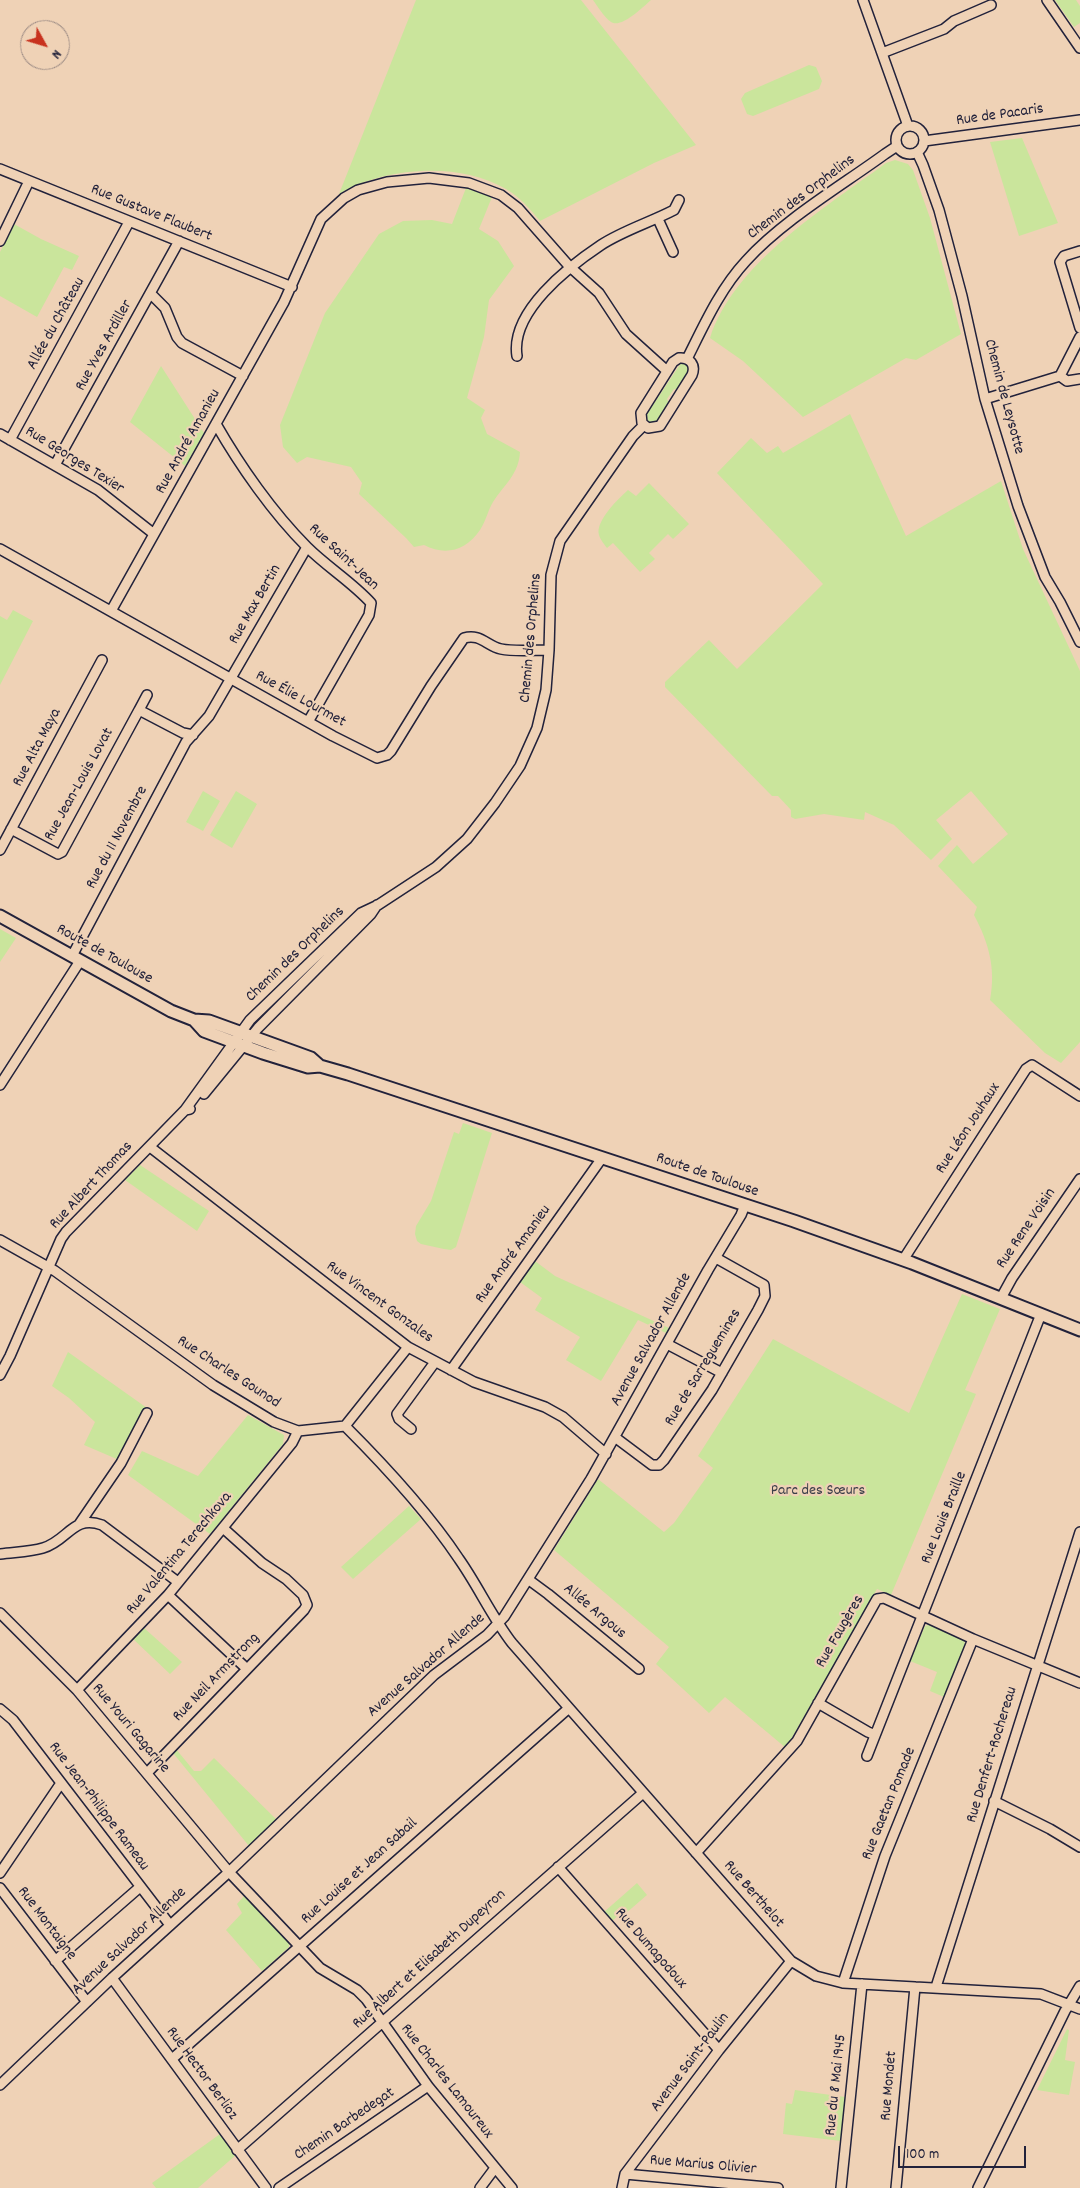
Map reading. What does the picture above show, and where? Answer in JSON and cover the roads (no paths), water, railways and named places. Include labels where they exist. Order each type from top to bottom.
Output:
[{"type":"main road","name":"Route de Toulouse","points":[[0,916],[171,1011],[194,1020],[204,1032],[242,1039],[308,1067],[320,1066],[745,1205],[903,1260],[1080,1330]]},
{"type":"street","points":[[863,0],[908,126]]},
{"type":"street","points":[[1047,0],[1080,48]]},
{"type":"street","points":[[882,53],[944,29],[954,21],[992,5]]},
{"type":"street","name":"Rue de Pacaris","points":[[924,141],[1080,120]]},
{"type":"street","points":[[908,126],[918,128],[922,132],[924,141],[921,150],[904,153],[897,146],[896,138],[898,133],[908,126]]},
{"type":"street","name":"Chemin des Orphelins","points":[[687,359],[718,300],[746,262],[759,248],[787,224],[897,146]]},
{"type":"street","name":"Chemin de Leysotte","points":[[917,152],[934,195],[948,242],[985,399],[1018,506],[1038,563],[1080,642]]},
{"type":"street","name":"Rue Gustave Flaubert","points":[[0,170],[292,287]]},
{"type":"street","name":"Rue André Amanieu","points":[[111,611],[292,287],[317,228],[329,210],[358,190],[375,184],[406,179],[429,178],[468,182],[501,195],[518,208],[572,268],[599,293],[626,334],[668,371]]},
{"type":"street","points":[[0,241],[29,181]]},
{"type":"street","points":[[517,356],[515,344],[526,316],[539,297],[602,244],[674,210],[679,200]]},
{"type":"street","points":[[658,218],[673,252]]},
{"type":"street","name":"Allée du Château","points":[[10,440],[129,222]]},
{"type":"street","name":"Rue Yves Ardiller","points":[[56,466],[179,241]]},
{"type":"street","points":[[1080,251],[1064,256],[1060,262],[1080,328]]},
{"type":"street","points":[[151,294],[165,308],[177,337],[182,343],[242,376]]},
{"type":"street","points":[[985,399],[1060,376],[1080,337]]},
{"type":"street","points":[[687,359],[693,365],[693,372],[660,426],[652,429],[644,425],[641,420],[641,413],[668,371],[676,360],[687,359]]},
{"type":"street","points":[[1060,376],[1067,381],[1080,379]]},
{"type":"street","name":"Rue Saint-Jean","points":[[216,424],[230,449],[309,548],[369,601],[372,606],[369,615],[308,722]]},
{"type":"street","name":"Chemin des Orphelins","points":[[242,1039],[366,919],[378,905],[436,867],[467,838],[495,804],[520,766],[537,728],[546,690],[551,575],[560,541],[633,436],[644,425]]},
{"type":"street","name":"Rue Georges Texier","points":[[0,434],[98,490],[154,534]]},
{"type":"street","name":"Rue Max Bertin","points":[[193,735],[209,716],[309,548]]},
{"type":"street","name":"Rue Élie Lourmet","points":[[0,549],[374,757],[383,757],[392,751],[431,686],[464,638],[469,636],[480,638],[502,649],[549,650]]},
{"type":"street","name":"Rue Alta Maya","points":[[0,850],[102,660]]},
{"type":"street","name":"Rue Jean-Louis Lovat","points":[[12,829],[58,854],[62,852],[147,695]]},
{"type":"street","points":[[139,710],[183,733],[193,735]]},
{"type":"street","name":"Rue du 11 Novembre","points":[[0,1085],[76,958],[182,751],[193,735]]},
{"type":"street","name":"Rue Albert Thomas","points":[[0,1375],[48,1267],[66,1232],[185,1110],[242,1039]]},
{"type":"street","name":"Rue Léon Jouhaux","points":[[903,1260],[1026,1069],[1032,1065],[1080,1096]]},
{"type":"street","name":"Rue Vincent Gonzales","points":[[150,1147],[408,1347],[485,1387],[545,1407],[563,1417],[606,1454]]},
{"type":"street","name":"Rue André Amanieu","points":[[450,1370],[602,1158]]},
{"type":"street","name":"Rue Rene Voisin","points":[[1001,1298],[1012,1278],[1080,1179]]},
{"type":"street","name":"Avenue Salvador Allende","points":[[2,2079],[229,1872],[434,1675],[498,1624],[529,1580],[616,1438],[745,1205]]},
{"type":"street","name":"Rue Charles Gounod","points":[[0,1240],[48,1267],[230,1396],[274,1422],[298,1430],[345,1426]]},
{"type":"street","name":"Rue de Sarreguemines","points":[[616,1438],[652,1465],[659,1465],[722,1373],[766,1293],[761,1283],[716,1258]]},
{"type":"street","name":"Rue Louis Braille","points":[[867,1756],[1041,1314]]},
{"type":"street","points":[[667,1344],[722,1373]]},
{"type":"street","points":[[408,1347],[345,1426],[432,1521],[460,1560],[498,1624]]},
{"type":"street","points":[[411,1429],[397,1414],[435,1362]]},
{"type":"street","points":[[0,1554],[44,1548],[56,1542],[80,1523],[121,1463],[148,1413]]},
{"type":"street","name":"Rue Valentina Terechkova","points":[[77,1690],[168,1595],[292,1443],[298,1430]]},
{"type":"street","points":[[80,1523],[91,1521],[102,1525],[178,1582]]},
{"type":"street","name":"Rue Neil Armstrong","points":[[148,1772],[304,1610],[307,1604],[303,1595],[286,1579],[262,1563],[222,1528]]},
{"type":"street","name":"Rue Denfert-Rochereau","points":[[936,1987],[1036,1665],[1080,1532]]},
{"type":"street","name":"Allée Argous","points":[[529,1580],[639,1669]]},
{"type":"street","points":[[168,1595],[247,1669]]},
{"type":"street","name":"Rue Faugères","points":[[696,1853],[797,1741],[876,1600],[884,1598],[973,1639],[1080,1683]]},
{"type":"street","name":"Rue Youri Gagarine","points":[[0,1614],[77,1690],[148,1772],[229,1872]]},
{"type":"street","name":"Rue Berthelot","points":[[498,1624],[568,1708],[790,1961],[816,1976],[843,1983],[1041,1994],[1080,2009]]},
{"type":"street","name":"Rue Gaetan Pomade","points":[[843,1983],[885,1856],[973,1639]]},
{"type":"street","points":[[818,1703],[873,1734],[876,1732]]},
{"type":"street","name":"Rue Louise et Jean Sabail","points":[[172,2058],[568,1708]]},
{"type":"street","name":"Rue Jean-Philippe Rameau","points":[[0,1709],[13,1720],[170,1925]]},
{"type":"street","points":[[0,1873],[61,1783]]},
{"type":"street","name":"Rue Albert et Elisabeth Dupeyron","points":[[237,2150],[643,1794]]},
{"type":"street","points":[[994,1801],[1050,1829],[1080,1848]]},
{"type":"street","name":"Rue Dumagodoux","points":[[558,1867],[719,2050]]},
{"type":"street","name":"Rue Charles Lamoureux","points":[[229,1872],[320,1968],[357,1990],[366,1999],[428,2086],[512,2188]]},
{"type":"street","points":[[55,1961],[140,1887]]},
{"type":"street","name":"Rue Montaigne","points":[[0,1888],[87,2002]]},
{"type":"street","name":"Avenue Saint-Paulin","points":[[622,2188],[625,2174],[719,2050],[790,1961]]},
{"type":"street","name":"Rue Hector Berlioz","points":[[112,1978],[266,2188]]},
{"type":"street","name":"Rue du 8 Mai 1945","points":[[841,2188],[862,1984]]},
{"type":"street","points":[[978,2188],[1068,2004],[1080,1986]]},
{"type":"street","name":"Rue Mondet","points":[[896,2188],[915,1987]]},
{"type":"street","name":"Chemin Barbedegat","points":[[279,2188],[428,2086]]},
{"type":"street","points":[[480,2188],[495,2168]]},
{"type":"street","name":"Rue Marius Olivier","points":[[625,2174],[778,2188]]},
{"type":"park label","name":"Parc des Sœurs","points":[[818,1492]]}]
